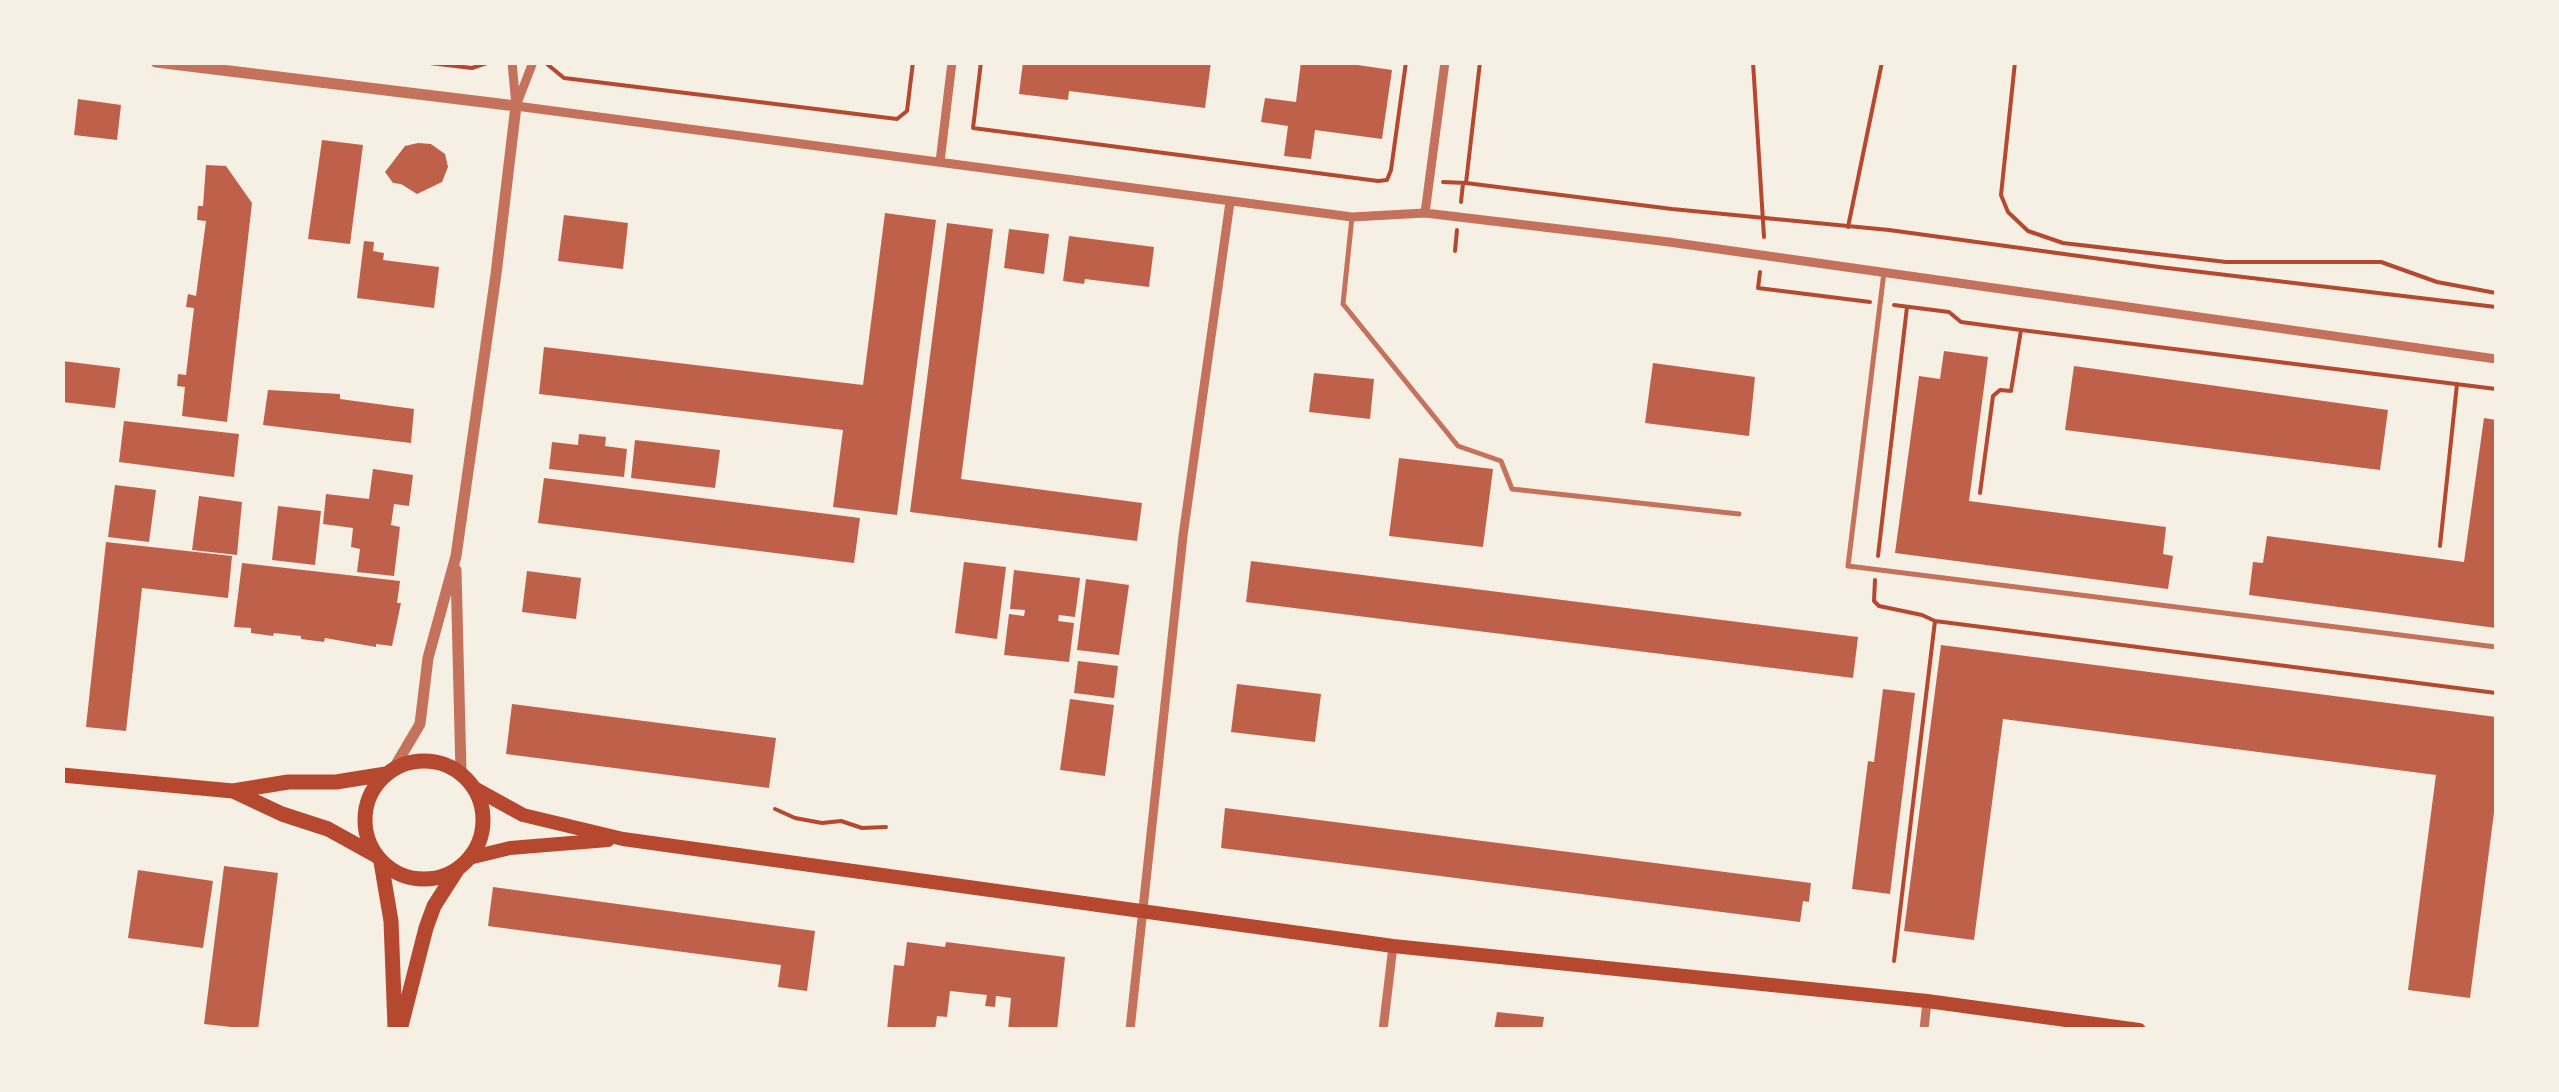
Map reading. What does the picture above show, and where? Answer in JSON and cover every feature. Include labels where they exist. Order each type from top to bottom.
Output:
[{"type":"main road","points":[[62,775],[233,792],[288,782],[336,782],[428,760],[446,764],[460,773],[474,788],[482,805],[479,842],[430,917],[398,1030]]},
{"type":"main road","points":[[390,771],[376,785],[364,813],[368,843],[379,859],[391,920],[398,1030]]},
{"type":"main road","points":[[474,788],[523,814],[623,839],[1393,946],[1927,1001],[2084,1026],[2139,1030]]},
{"type":"main road","points":[[233,792],[328,829],[410,878],[442,877],[463,864],[538,845],[623,839]]},
{"type":"street","points":[[156,62],[1352,217],[1425,213],[1669,242],[2496,359]]},
{"type":"street","points":[[390,771],[420,724],[428,658],[456,556],[516,106],[512,62]]},
{"type":"street","points":[[516,106],[533,62]]},
{"type":"street","points":[[940,162],[952,62]]},
{"type":"street","points":[[1425,213],[1445,62]]},
{"type":"street","points":[[1130,1030],[1183,536],[1230,202]]},
{"type":"street","points":[[456,556],[460,773]]},
{"type":"street","points":[[1383,1030],[1393,946]]},
{"type":"street","points":[[1924,1030],[1927,1001]]},
{"type":"lane","points":[[1352,217],[1343,304],[1458,446],[1501,461],[1512,489],[1739,514]]},
{"type":"lane","points":[[1884,272],[1848,566],[2496,647]]},
{"type":"path","points":[[421,62],[480,68],[490,62]]},
{"type":"path","points":[[546,62],[564,78],[897,119],[907,111],[913,62]]},
{"type":"path","points":[[981,62],[974,128],[1390,180],[1406,62]]},
{"type":"path","points":[[1461,207],[1480,62]]},
{"type":"path","points":[[1753,62],[1764,236]]},
{"type":"path","points":[[1848,227],[1882,62]]},
{"type":"path","points":[[2015,62],[2001,195],[2008,212],[2028,231],[2063,242],[2226,262],[2380,262],[2437,282],[2496,293]]},
{"type":"path","points":[[1440,182],[1764,217],[2496,307]]},
{"type":"path","points":[[1455,250],[1458,227]]},
{"type":"path","points":[[1758,288],[1760,272]]},
{"type":"path","points":[[1907,307],[1874,601],[1880,606],[1922,615],[1935,622],[2496,693]]},
{"type":"path","points":[[1980,493],[1993,396],[2000,390],[2011,391],[2022,330],[2496,389]]},
{"type":"path","points":[[2440,546],[2458,384]]},
{"type":"path","points":[[1894,961],[1935,622]]},
{"type":"path","points":[[776,809],[795,818],[822,823],[841,821],[862,828],[886,826]]},
{"type":"building","points":[[1023,62],[1211,62],[1205,108],[1069,91],[1068,100],[1019,94]]},
{"type":"building","points":[[1301,62],[1337,62],[1392,70],[1382,139],[1315,130],[1311,159],[1284,156],[1288,126],[1261,122],[1265,98],[1296,102]]},
{"type":"building","points":[[78,99],[121,105],[117,140],[74,135]]},
{"type":"building","points":[[322,140],[363,145],[350,244],[308,239]]},
{"type":"building","points":[[431,144],[445,154],[448,167],[442,182],[417,194],[393,183],[385,172],[405,146]]},
{"type":"building","points":[[206,165],[226,166],[252,203],[227,422],[182,416],[185,387],[177,386],[178,374],[186,375],[194,308],[186,307],[188,294],[196,296],[206,221],[197,220],[198,206],[203,206]]},
{"type":"building","points":[[885,213],[936,220],[897,515],[833,507],[843,430],[539,394],[544,347],[863,385]]},
{"type":"building","points":[[564,215],[628,223],[623,269],[558,261]]},
{"type":"building","points":[[947,223],[993,229],[961,479],[1142,503],[1137,541],[910,512]]},
{"type":"building","points":[[1009,229],[1049,234],[1044,274],[1004,268]]},
{"type":"building","points":[[1069,236],[1154,247],[1149,287],[1085,279],[1084,284],[1063,281]]},
{"type":"building","points":[[364,241],[374,242],[373,251],[384,253],[383,260],[439,267],[434,308],[357,298]]},
{"type":"building","points":[[1944,351],[1988,357],[1969,501],[2166,527],[2163,554],[2173,556],[2168,589],[1895,553],[1919,376],[1940,379]]},
{"type":"building","points":[[62,361],[120,368],[115,408],[62,402]]},
{"type":"building","points":[[1653,363],[1755,377],[1749,436],[1645,423]]},
{"type":"building","points":[[2074,366],[2388,410],[2380,470],[2065,430]]},
{"type":"building","points":[[1314,373],[1374,379],[1370,419],[1309,412]]},
{"type":"building","points":[[268,390],[340,394],[340,399],[414,409],[411,443],[263,425]]},
{"type":"building","points":[[2484,418],[2496,420],[2496,628],[2249,595],[2253,562],[2263,563],[2267,536],[2464,562]]},
{"type":"building","points":[[124,421],[239,434],[234,477],[119,462]]},
{"type":"building","points":[[579,434],[606,437],[605,446],[627,449],[624,477],[549,469],[552,442],[578,445]]},
{"type":"building","points":[[635,440],[720,450],[715,488],[631,478]]},
{"type":"building","points":[[1399,458],[1493,469],[1483,547],[1389,536]]},
{"type":"building","points":[[373,469],[413,475],[409,506],[394,504],[391,525],[400,527],[394,576],[357,572],[360,549],[351,547],[353,528],[323,524],[326,494],[369,499]]},
{"type":"building","points":[[544,478],[860,518],[854,563],[538,523]]},
{"type":"building","points":[[115,485],[156,490],[149,542],[108,537]]},
{"type":"building","points":[[199,496],[242,502],[237,555],[192,550]]},
{"type":"building","points":[[278,506],[321,511],[315,565],[272,560]]},
{"type":"building","points":[[106,542],[232,556],[228,598],[142,588],[126,731],[86,727]]},
{"type":"building","points":[[1251,561],[1858,637],[1853,678],[1246,602]]},
{"type":"building","points":[[964,562],[1006,567],[997,639],[955,633]]},
{"type":"building","points":[[242,563],[400,581],[397,603],[401,603],[392,646],[325,638],[324,642],[274,633],[273,636],[234,627]]},
{"type":"building","points":[[1014,570],[1080,578],[1075,617],[1059,615],[1058,621],[1074,623],[1069,662],[1004,655],[1009,614],[1024,616],[1025,610],[1010,609]]},
{"type":"building","points":[[527,571],[581,578],[576,619],[522,612]]},
{"type":"building","points":[[1086,579],[1129,585],[1119,655],[1077,650]]},
{"type":"building","points":[[1941,645],[2496,717],[2496,797],[2470,998],[2408,990],[2436,775],[2003,719],[1974,940],[1904,931]]},
{"type":"building","points":[[1078,661],[1118,666],[1114,698],[1074,693]]},
{"type":"building","points":[[1237,684],[1321,694],[1315,742],[1231,732]]},
{"type":"building","points":[[1883,689],[1915,693],[1890,894],[1852,889],[1868,761],[1874,762]]},
{"type":"building","points":[[1070,699],[1114,705],[1105,776],[1060,770]]},
{"type":"building","points":[[512,704],[776,738],[769,788],[506,754]]},
{"type":"building","points":[[1225,808],[1811,883],[1809,902],[1803,901],[1800,922],[1221,848]]},
{"type":"building","points":[[224,866],[278,873],[258,1030],[204,1024]]},
{"type":"building","points":[[138,870],[213,881],[203,948],[128,938]]},
{"type":"building","points":[[493,887],[815,931],[807,991],[778,987],[781,965],[488,926]]},
{"type":"building","points":[[907,942],[945,947],[946,942],[1065,957],[1057,1030],[1008,1030],[1011,998],[996,996],[995,1007],[985,1006],[987,995],[950,991],[947,1017],[937,1016],[935,1030],[887,1030],[894,965],[904,966]]},
{"type":"building","points":[[1497,1012],[1544,1017],[1542,1030],[1494,1030]]}]
